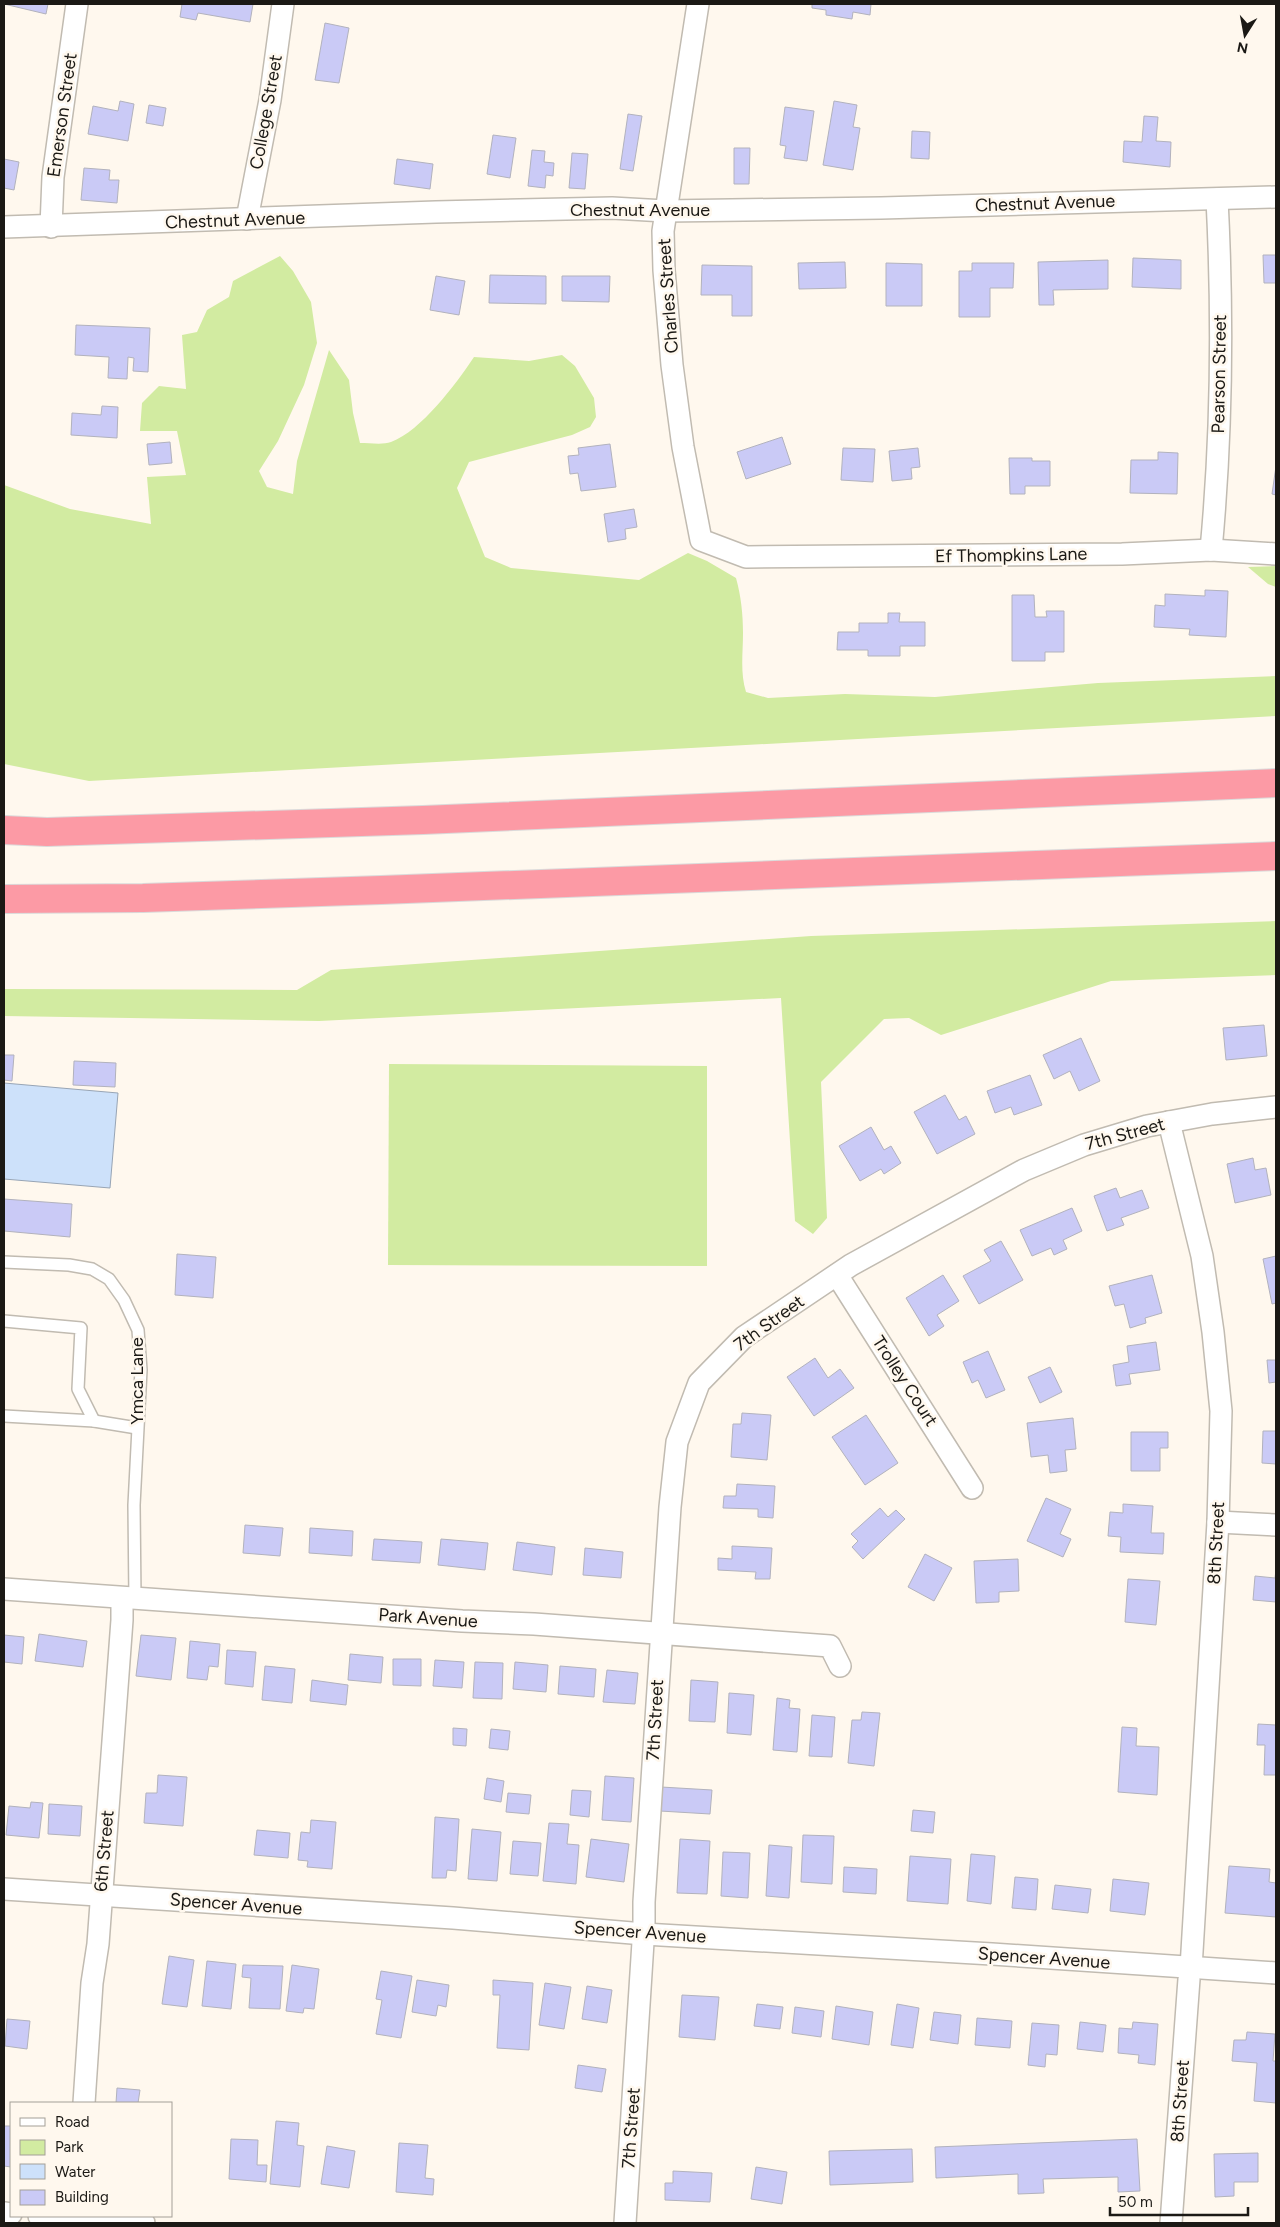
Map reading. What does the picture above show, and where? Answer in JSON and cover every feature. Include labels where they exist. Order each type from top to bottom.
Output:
[{"type":"highway","points":[[4,830],[47,832],[423,820],[1276,783]]},
{"type":"highway","points":[[4,819],[100,830]]},
{"type":"highway","points":[[4,899],[143,898],[352,892],[1276,856]]},
{"type":"street","name":"Emerson Street","points":[[51,227],[52,177],[77,4]]},
{"type":"street","name":"College Street","points":[[247,219],[270,100],[284,4]]},
{"type":"street","name":"Charles Street","points":[[698,4],[665,211],[664,270],[672,365],[683,448],[701,540],[746,557]]},
{"type":"street","name":"Chestnut Avenue","points":[[4,227],[612,208],[665,211],[1276,197]]},
{"type":"street","name":"Pearson Street","points":[[1211,550],[1217,489],[1220,415],[1221,341],[1217,199]]},
{"type":"street","name":"Ef Thompkins Lane","points":[[746,557],[1122,554],[1211,550],[1276,554]]},
{"type":"street","name":"7th Street","points":[[625,2223],[660,1633],[670,1507],[677,1442],[699,1383],[744,1337],[837,1275],[966,1200],[1024,1170],[1084,1145],[1169,1122],[1212,1114],[1276,1107]]},
{"type":"street","name":"8th Street","points":[[1169,1122],[1202,1256],[1213,1332],[1220,1411],[1218,1522],[1190,1974],[1171,2223]]},
{"type":"street","name":"Trolley Court","points":[[837,1275],[972,1488]]},
{"type":"street","points":[[1218,1522],[1276,1525]]},
{"type":"street","name":"Park Avenue","points":[[4,1589],[830,1646],[840,1666]]},
{"type":"street","name":"6th Street","points":[[84,2102],[122,1620],[128,1598]]},
{"type":"street","name":"Spencer Avenue","points":[[4,1889],[100,1901],[1190,1974],[1276,1985]]},
{"type":"street","name":"Spencer Avenue","points":[[4,1900],[100,1901]]},
{"type":"street","name":"Spencer Avenue","points":[[1190,1974],[1276,1973]]},
{"type":"street","points":[[79,2217],[144,2223]]},
{"type":"lane","name":"Ymca Lane","points":[[4,1262],[68,1265],[92,1270],[109,1279],[124,1300],[138,1330],[141,1370],[128,1598]]},
{"type":"lane","points":[[4,1321],[81,1328],[78,1389],[94,1421]]},
{"type":"lane","points":[[4,1416],[94,1421],[137,1428]]},
{"type":"green space","points":[[280,256],[293,271],[311,302],[317,343],[304,385],[278,441],[259,471],[267,487],[293,494],[297,461],[329,350],[349,380],[353,413],[360,443],[376,444],[391,442],[414,428],[448,393],[474,357],[529,361],[562,355],[575,366],[594,398],[596,417],[590,427],[572,435],[469,462],[457,488],[485,557],[511,568],[639,580],[688,553],[707,561],[736,578],[742,612],[742,670],[746,692],[768,698],[845,694],[935,697],[1098,683],[1276,676],[1276,716],[89,781],[4,764],[4,485],[70,509],[151,524],[147,477],[186,475],[177,431],[140,431],[142,403],[159,386],[186,389],[182,335],[197,332],[207,310],[229,297],[233,281]]},
{"type":"green space","points":[[1276,566],[1276,587],[1268,584],[1248,567]]},
{"type":"green space","points":[[1276,921],[1276,975],[1111,981],[941,1035],[909,1018],[884,1019],[821,1082],[827,1218],[813,1234],[795,1221],[781,998],[319,1021],[4,1016],[4,989],[297,990],[331,970],[811,936]]},
{"type":"green space","points":[[389,1064],[707,1066],[707,1266],[388,1265]]},
{"type":"water","points":[[4,1083],[118,1093],[110,1188],[4,1179]]},
{"type":"building","points":[[4,4],[48,4],[46,14]]},
{"type":"building","points":[[182,4],[253,4],[250,22],[198,13],[196,20],[180,17]]},
{"type":"building","points":[[812,4],[871,4],[870,15],[853,12],[852,19],[826,15],[826,10],[812,8]]},
{"type":"building","points":[[325,23],[349,28],[339,83],[315,80]]},
{"type":"building","points":[[120,101],[134,104],[128,141],[88,134],[93,106],[118,111]]},
{"type":"building","points":[[834,101],[857,105],[853,127],[860,128],[853,170],[823,165]]},
{"type":"building","points":[[149,105],[166,108],[163,126],[146,123]]},
{"type":"building","points":[[785,107],[814,111],[807,161],[784,158],[786,146],[780,145]]},
{"type":"building","points":[[628,114],[642,116],[633,171],[620,169]]},
{"type":"building","points":[[1144,116],[1158,117],[1156,141],[1171,142],[1170,167],[1123,162],[1124,141],[1142,142]]},
{"type":"building","points":[[912,131],[930,132],[929,159],[911,158]]},
{"type":"building","points":[[493,135],[516,138],[510,178],[487,174]]},
{"type":"building","points":[[734,148],[750,148],[749,184],[734,184]]},
{"type":"building","points":[[532,150],[545,151],[544,162],[554,163],[553,176],[546,175],[545,188],[528,186]]},
{"type":"building","points":[[572,153],[588,154],[585,189],[569,188]]},
{"type":"building","points":[[4,159],[19,162],[14,190],[4,188]]},
{"type":"building","points":[[397,159],[433,164],[430,189],[394,184]]},
{"type":"building","points":[[84,168],[110,170],[109,180],[119,180],[117,203],[81,200]]},
{"type":"building","points":[[1263,255],[1276,255],[1276,283],[1264,283]]},
{"type":"building","points":[[1133,258],[1181,260],[1181,289],[1132,287]]},
{"type":"building","points":[[1108,260],[1108,289],[1053,290],[1054,305],[1039,305],[1038,262]]},
{"type":"building","points":[[845,262],[846,288],[799,289],[798,263]]},
{"type":"building","points":[[886,263],[922,264],[922,306],[886,306]]},
{"type":"building","points":[[972,263],[1014,263],[1013,288],[990,288],[990,317],[959,317],[959,271],[972,271]]},
{"type":"building","points":[[702,265],[752,266],[752,316],[732,316],[732,295],[701,295]]},
{"type":"building","points":[[490,275],[546,276],[546,304],[489,303]]},
{"type":"building","points":[[436,276],[465,281],[459,315],[430,310]]},
{"type":"building","points":[[562,276],[610,276],[609,302],[562,301]]},
{"type":"building","points":[[76,325],[150,328],[148,372],[133,371],[134,358],[128,357],[127,379],[108,378],[109,357],[75,355]]},
{"type":"building","points":[[102,406],[118,407],[117,438],[71,435],[72,413],[101,415]]},
{"type":"building","points":[[782,437],[791,464],[746,479],[737,452]]},
{"type":"building","points":[[170,442],[172,463],[149,465],[147,444]]},
{"type":"building","points":[[610,444],[616,487],[581,491],[578,473],[570,474],[568,456],[579,455],[578,448]]},
{"type":"building","points":[[843,448],[875,449],[873,482],[841,480]]},
{"type":"building","points":[[918,448],[920,467],[911,468],[912,479],[892,481],[889,451]]},
{"type":"building","points":[[1158,452],[1178,453],[1177,494],[1130,493],[1131,460],[1158,460]]},
{"type":"building","points":[[1009,458],[1032,458],[1032,461],[1050,461],[1050,486],[1025,486],[1025,494],[1010,494]]},
{"type":"building","points":[[1276,466],[1276,495],[1272,494]]},
{"type":"building","points":[[634,509],[637,527],[625,529],[626,539],[608,542],[604,514]]},
{"type":"building","points":[[1205,590],[1228,591],[1226,637],[1189,635],[1190,629],[1154,627],[1155,605],[1165,606],[1165,594],[1205,596]]},
{"type":"building","points":[[1012,595],[1034,595],[1035,617],[1047,617],[1046,611],[1064,611],[1064,652],[1045,652],[1045,661],[1012,661]]},
{"type":"building","points":[[888,613],[900,613],[899,622],[925,622],[925,646],[900,646],[900,656],[868,656],[868,650],[837,650],[838,632],[859,632],[859,623],[888,623]]},
{"type":"building","points":[[1264,1025],[1267,1056],[1226,1060],[1223,1028]]},
{"type":"building","points":[[1081,1038],[1100,1081],[1079,1091],[1070,1071],[1054,1079],[1043,1055]]},
{"type":"building","points":[[4,1055],[14,1055],[12,1081],[4,1080]]},
{"type":"building","points":[[74,1061],[116,1063],[115,1087],[73,1085]]},
{"type":"building","points":[[1030,1075],[1042,1105],[1014,1115],[1011,1107],[995,1113],[987,1091]]},
{"type":"building","points":[[945,1095],[959,1120],[966,1116],[975,1134],[937,1154],[914,1112]]},
{"type":"building","points":[[871,1127],[884,1150],[891,1146],[901,1163],[884,1174],[881,1169],[860,1181],[839,1146]]},
{"type":"building","points":[[1253,1158],[1255,1170],[1266,1168],[1271,1195],[1235,1203],[1227,1164]]},
{"type":"building","points":[[1116,1188],[1120,1198],[1142,1190],[1149,1208],[1121,1218],[1124,1225],[1107,1231],[1094,1196]]},
{"type":"building","points":[[4,1199],[72,1204],[70,1237],[4,1231]]},
{"type":"building","points":[[1072,1208],[1082,1231],[1063,1240],[1067,1249],[1054,1255],[1051,1248],[1032,1256],[1020,1230]]},
{"type":"building","points":[[1001,1241],[1023,1280],[979,1304],[963,1276],[991,1261],[984,1250]]},
{"type":"building","points":[[177,1254],[216,1257],[213,1298],[175,1295]]},
{"type":"building","points":[[1276,1256],[1276,1303],[1272,1304],[1263,1259]]},
{"type":"building","points":[[943,1275],[959,1301],[937,1315],[944,1326],[929,1336],[906,1298]]},
{"type":"building","points":[[1152,1275],[1162,1313],[1145,1318],[1146,1323],[1130,1328],[1124,1304],[1115,1306],[1109,1286]]},
{"type":"building","points":[[1156,1342],[1160,1370],[1129,1374],[1131,1384],[1116,1386],[1113,1365],[1129,1362],[1127,1346]]},
{"type":"building","points":[[988,1351],[1005,1390],[986,1398],[978,1380],[972,1383],[963,1362]]},
{"type":"building","points":[[815,1358],[828,1378],[840,1369],[854,1388],[814,1416],[787,1377]]},
{"type":"building","points":[[1267,1360],[1276,1360],[1276,1382],[1269,1383]]},
{"type":"building","points":[[1050,1367],[1062,1392],[1040,1403],[1028,1377]]},
{"type":"building","points":[[742,1413],[771,1415],[767,1460],[731,1457],[733,1424],[741,1424]]},
{"type":"building","points":[[866,1415],[898,1463],[865,1485],[832,1437]]},
{"type":"building","points":[[1073,1418],[1076,1449],[1065,1450],[1067,1471],[1050,1473],[1048,1455],[1031,1457],[1027,1423]]},
{"type":"building","points":[[1263,1431],[1276,1431],[1276,1464],[1262,1463]]},
{"type":"building","points":[[1131,1432],[1168,1432],[1168,1448],[1160,1448],[1160,1471],[1131,1471]]},
{"type":"building","points":[[737,1484],[775,1486],[773,1518],[758,1517],[758,1509],[723,1508],[724,1496],[736,1496]]},
{"type":"building","points":[[1046,1498],[1071,1509],[1060,1534],[1071,1539],[1063,1557],[1027,1541]]},
{"type":"building","points":[[1123,1504],[1153,1506],[1151,1533],[1164,1533],[1163,1554],[1120,1552],[1121,1537],[1108,1536],[1110,1512],[1123,1513]]},
{"type":"building","points":[[880,1508],[888,1517],[896,1510],[905,1519],[863,1559],[852,1547],[858,1541],[851,1534]]},
{"type":"building","points":[[245,1525],[283,1528],[280,1556],[243,1553]]},
{"type":"building","points":[[310,1528],[353,1531],[352,1556],[309,1553]]},
{"type":"building","points":[[374,1539],[422,1542],[420,1563],[372,1560]]},
{"type":"building","points":[[441,1539],[488,1543],[485,1570],[438,1565]]},
{"type":"building","points":[[517,1542],[555,1547],[552,1575],[513,1570]]},
{"type":"building","points":[[732,1546],[772,1548],[770,1579],[755,1579],[756,1572],[718,1570],[718,1558],[732,1559]]},
{"type":"building","points":[[585,1548],[623,1552],[621,1578],[583,1575]]},
{"type":"building","points":[[925,1554],[952,1568],[934,1601],[908,1587]]},
{"type":"building","points":[[1018,1559],[1019,1591],[999,1592],[999,1602],[976,1603],[974,1561]]},
{"type":"building","points":[[1276,1570],[1276,1602],[1253,1600],[1255,1576],[1275,1578]]},
{"type":"building","points":[[1128,1579],[1160,1581],[1156,1625],[1125,1622]]},
{"type":"building","points":[[39,1634],[87,1641],[83,1667],[35,1661]]},
{"type":"building","points":[[4,1635],[24,1637],[22,1664],[4,1662]]},
{"type":"building","points":[[141,1635],[176,1638],[171,1680],[136,1676]]},
{"type":"building","points":[[190,1641],[220,1644],[218,1667],[209,1666],[207,1680],[187,1678]]},
{"type":"building","points":[[227,1650],[256,1652],[253,1687],[225,1684]]},
{"type":"building","points":[[350,1654],[383,1657],[381,1683],[348,1680]]},
{"type":"building","points":[[393,1659],[421,1659],[421,1686],[393,1685]]},
{"type":"building","points":[[435,1660],[464,1662],[462,1688],[433,1686]]},
{"type":"building","points":[[475,1662],[503,1663],[502,1699],[473,1698]]},
{"type":"building","points":[[515,1662],[548,1665],[546,1692],[513,1689]]},
{"type":"building","points":[[265,1666],[295,1669],[292,1703],[262,1700]]},
{"type":"building","points":[[560,1666],[596,1669],[594,1697],[558,1694]]},
{"type":"building","points":[[607,1670],[638,1673],[635,1704],[603,1702]]},
{"type":"building","points":[[312,1680],[348,1685],[346,1705],[310,1701]]},
{"type":"building","points":[[691,1680],[718,1682],[715,1722],[689,1721]]},
{"type":"building","points":[[729,1693],[754,1695],[751,1735],[727,1733]]},
{"type":"building","points":[[777,1698],[790,1700],[789,1708],[800,1709],[797,1752],[773,1750]]},
{"type":"building","points":[[862,1712],[880,1713],[874,1766],[848,1763],[852,1720],[861,1720]]},
{"type":"building","points":[[812,1715],[835,1717],[832,1757],[809,1756]]},
{"type":"building","points":[[1258,1724],[1276,1725],[1276,1775],[1264,1775],[1265,1745],[1257,1745]]},
{"type":"building","points":[[1122,1727],[1137,1728],[1136,1746],[1159,1747],[1157,1795],[1118,1792]]},
{"type":"building","points":[[453,1728],[467,1729],[466,1746],[453,1745]]},
{"type":"building","points":[[491,1729],[510,1731],[508,1750],[489,1748]]},
{"type":"building","points":[[158,1775],[187,1777],[183,1826],[144,1823],[146,1793],[157,1793]]},
{"type":"building","points":[[605,1776],[634,1778],[631,1822],[602,1820]]},
{"type":"building","points":[[487,1778],[504,1781],[501,1802],[484,1799]]},
{"type":"building","points":[[661,1787],[712,1790],[710,1814],[660,1811]]},
{"type":"building","points":[[572,1790],[591,1791],[589,1817],[570,1815]]},
{"type":"building","points":[[508,1793],[531,1795],[529,1814],[506,1812]]},
{"type":"building","points":[[31,1802],[43,1803],[39,1838],[6,1835],[9,1806],[30,1808]]},
{"type":"building","points":[[49,1804],[82,1806],[80,1836],[48,1834]]},
{"type":"building","points":[[913,1810],[935,1812],[933,1833],[911,1831]]},
{"type":"building","points":[[435,1817],[459,1819],[456,1871],[447,1870],[446,1878],[432,1878]]},
{"type":"building","points":[[311,1820],[336,1822],[332,1869],[307,1867],[308,1861],[298,1860],[301,1832],[310,1833]]},
{"type":"building","points":[[549,1823],[569,1824],[567,1844],[579,1845],[576,1884],[543,1881]]},
{"type":"building","points":[[472,1829],[501,1832],[497,1881],[468,1879]]},
{"type":"building","points":[[257,1830],[290,1833],[288,1858],[254,1855]]},
{"type":"building","points":[[803,1835],[834,1836],[832,1884],[801,1882]]},
{"type":"building","points":[[591,1839],[629,1844],[624,1882],[586,1877]]},
{"type":"building","points":[[680,1839],[710,1841],[707,1894],[677,1893]]},
{"type":"building","points":[[513,1841],[541,1843],[538,1876],[510,1874]]},
{"type":"building","points":[[769,1845],[792,1847],[789,1898],[766,1896]]},
{"type":"building","points":[[723,1852],[750,1853],[748,1898],[721,1896]]},
{"type":"building","points":[[971,1854],[995,1856],[991,1904],[967,1901]]},
{"type":"building","points":[[910,1856],[951,1859],[948,1904],[907,1901]]},
{"type":"building","points":[[1229,1866],[1270,1869],[1269,1882],[1276,1883],[1276,1917],[1225,1913]]},
{"type":"building","points":[[844,1867],[877,1869],[876,1894],[843,1892]]},
{"type":"building","points":[[1015,1877],[1038,1879],[1036,1910],[1012,1908]]},
{"type":"building","points":[[1113,1879],[1149,1883],[1145,1915],[1110,1911]]},
{"type":"building","points":[[1055,1885],[1091,1889],[1088,1913],[1052,1909]]},
{"type":"building","points":[[169,1956],[194,1960],[187,2007],[162,2004]]},
{"type":"building","points":[[207,1961],[236,1964],[231,2009],[202,2006]]},
{"type":"building","points":[[243,1965],[283,1966],[280,2009],[249,2008],[251,1978],[242,1977]]},
{"type":"building","points":[[292,1965],[319,1969],[314,2009],[304,2008],[303,2013],[286,2011]]},
{"type":"building","points":[[381,1971],[412,1976],[401,2038],[376,2034],[382,2000],[376,1999]]},
{"type":"building","points":[[417,1980],[449,1985],[446,2007],[438,2005],[436,2016],[412,2012]]},
{"type":"building","points":[[493,1980],[533,1983],[529,2050],[497,2048],[500,1995],[493,1995]]},
{"type":"building","points":[[545,1983],[571,1987],[564,2029],[539,2025]]},
{"type":"building","points":[[587,1986],[612,1990],[607,2023],[582,2019]]},
{"type":"building","points":[[682,1995],[719,1997],[715,2040],[679,2037]]},
{"type":"building","points":[[757,2004],[783,2007],[780,2029],[754,2026]]},
{"type":"building","points":[[897,2004],[919,2008],[913,2048],[891,2045]]},
{"type":"building","points":[[836,2006],[873,2012],[869,2045],[832,2039]]},
{"type":"building","points":[[795,2007],[824,2011],[821,2037],[792,2033]]},
{"type":"building","points":[[934,2012],[961,2015],[958,2044],[930,2040]]},
{"type":"building","points":[[977,2018],[1012,2021],[1010,2048],[975,2045]]},
{"type":"building","points":[[7,2019],[30,2021],[27,2049],[5,2046]]},
{"type":"building","points":[[1080,2022],[1106,2025],[1103,2052],[1077,2049]]},
{"type":"building","points":[[1133,2022],[1158,2024],[1155,2065],[1138,2063],[1139,2055],[1118,2053],[1119,2028],[1132,2029]]},
{"type":"building","points":[[1032,2023],[1059,2025],[1057,2055],[1046,2054],[1045,2067],[1028,2065]]},
{"type":"building","points":[[1247,2032],[1275,2034],[1273,2061],[1276,2061],[1276,2103],[1254,2101],[1257,2063],[1232,2061],[1234,2040],[1246,2040]]},
{"type":"building","points":[[578,2065],[606,2069],[602,2092],[575,2088]]},
{"type":"building","points":[[117,2088],[140,2090],[138,2102],[116,2102]]},
{"type":"building","points":[[276,2121],[299,2123],[297,2145],[304,2146],[300,2187],[270,2184]]},
{"type":"building","points":[[4,2126],[10,2126],[10,2167],[4,2166]]},
{"type":"building","points":[[231,2139],[258,2140],[257,2165],[267,2165],[266,2182],[229,2179]]},
{"type":"building","points":[[1137,2139],[1140,2191],[1118,2192],[1118,2177],[1043,2179],[1044,2193],[1018,2194],[1018,2174],[936,2178],[935,2147]]},
{"type":"building","points":[[399,2143],[428,2145],[425,2178],[434,2179],[433,2195],[396,2192]]},
{"type":"building","points":[[327,2146],[355,2151],[349,2188],[321,2184]]},
{"type":"building","points":[[912,2149],[913,2182],[830,2185],[829,2151]]},
{"type":"building","points":[[1258,2153],[1258,2182],[1234,2182],[1234,2196],[1215,2197],[1214,2154]]},
{"type":"building","points":[[756,2167],[787,2172],[782,2204],[751,2199]]},
{"type":"building","points":[[673,2171],[712,2173],[710,2202],[665,2200],[665,2183],[673,2183]]}]
